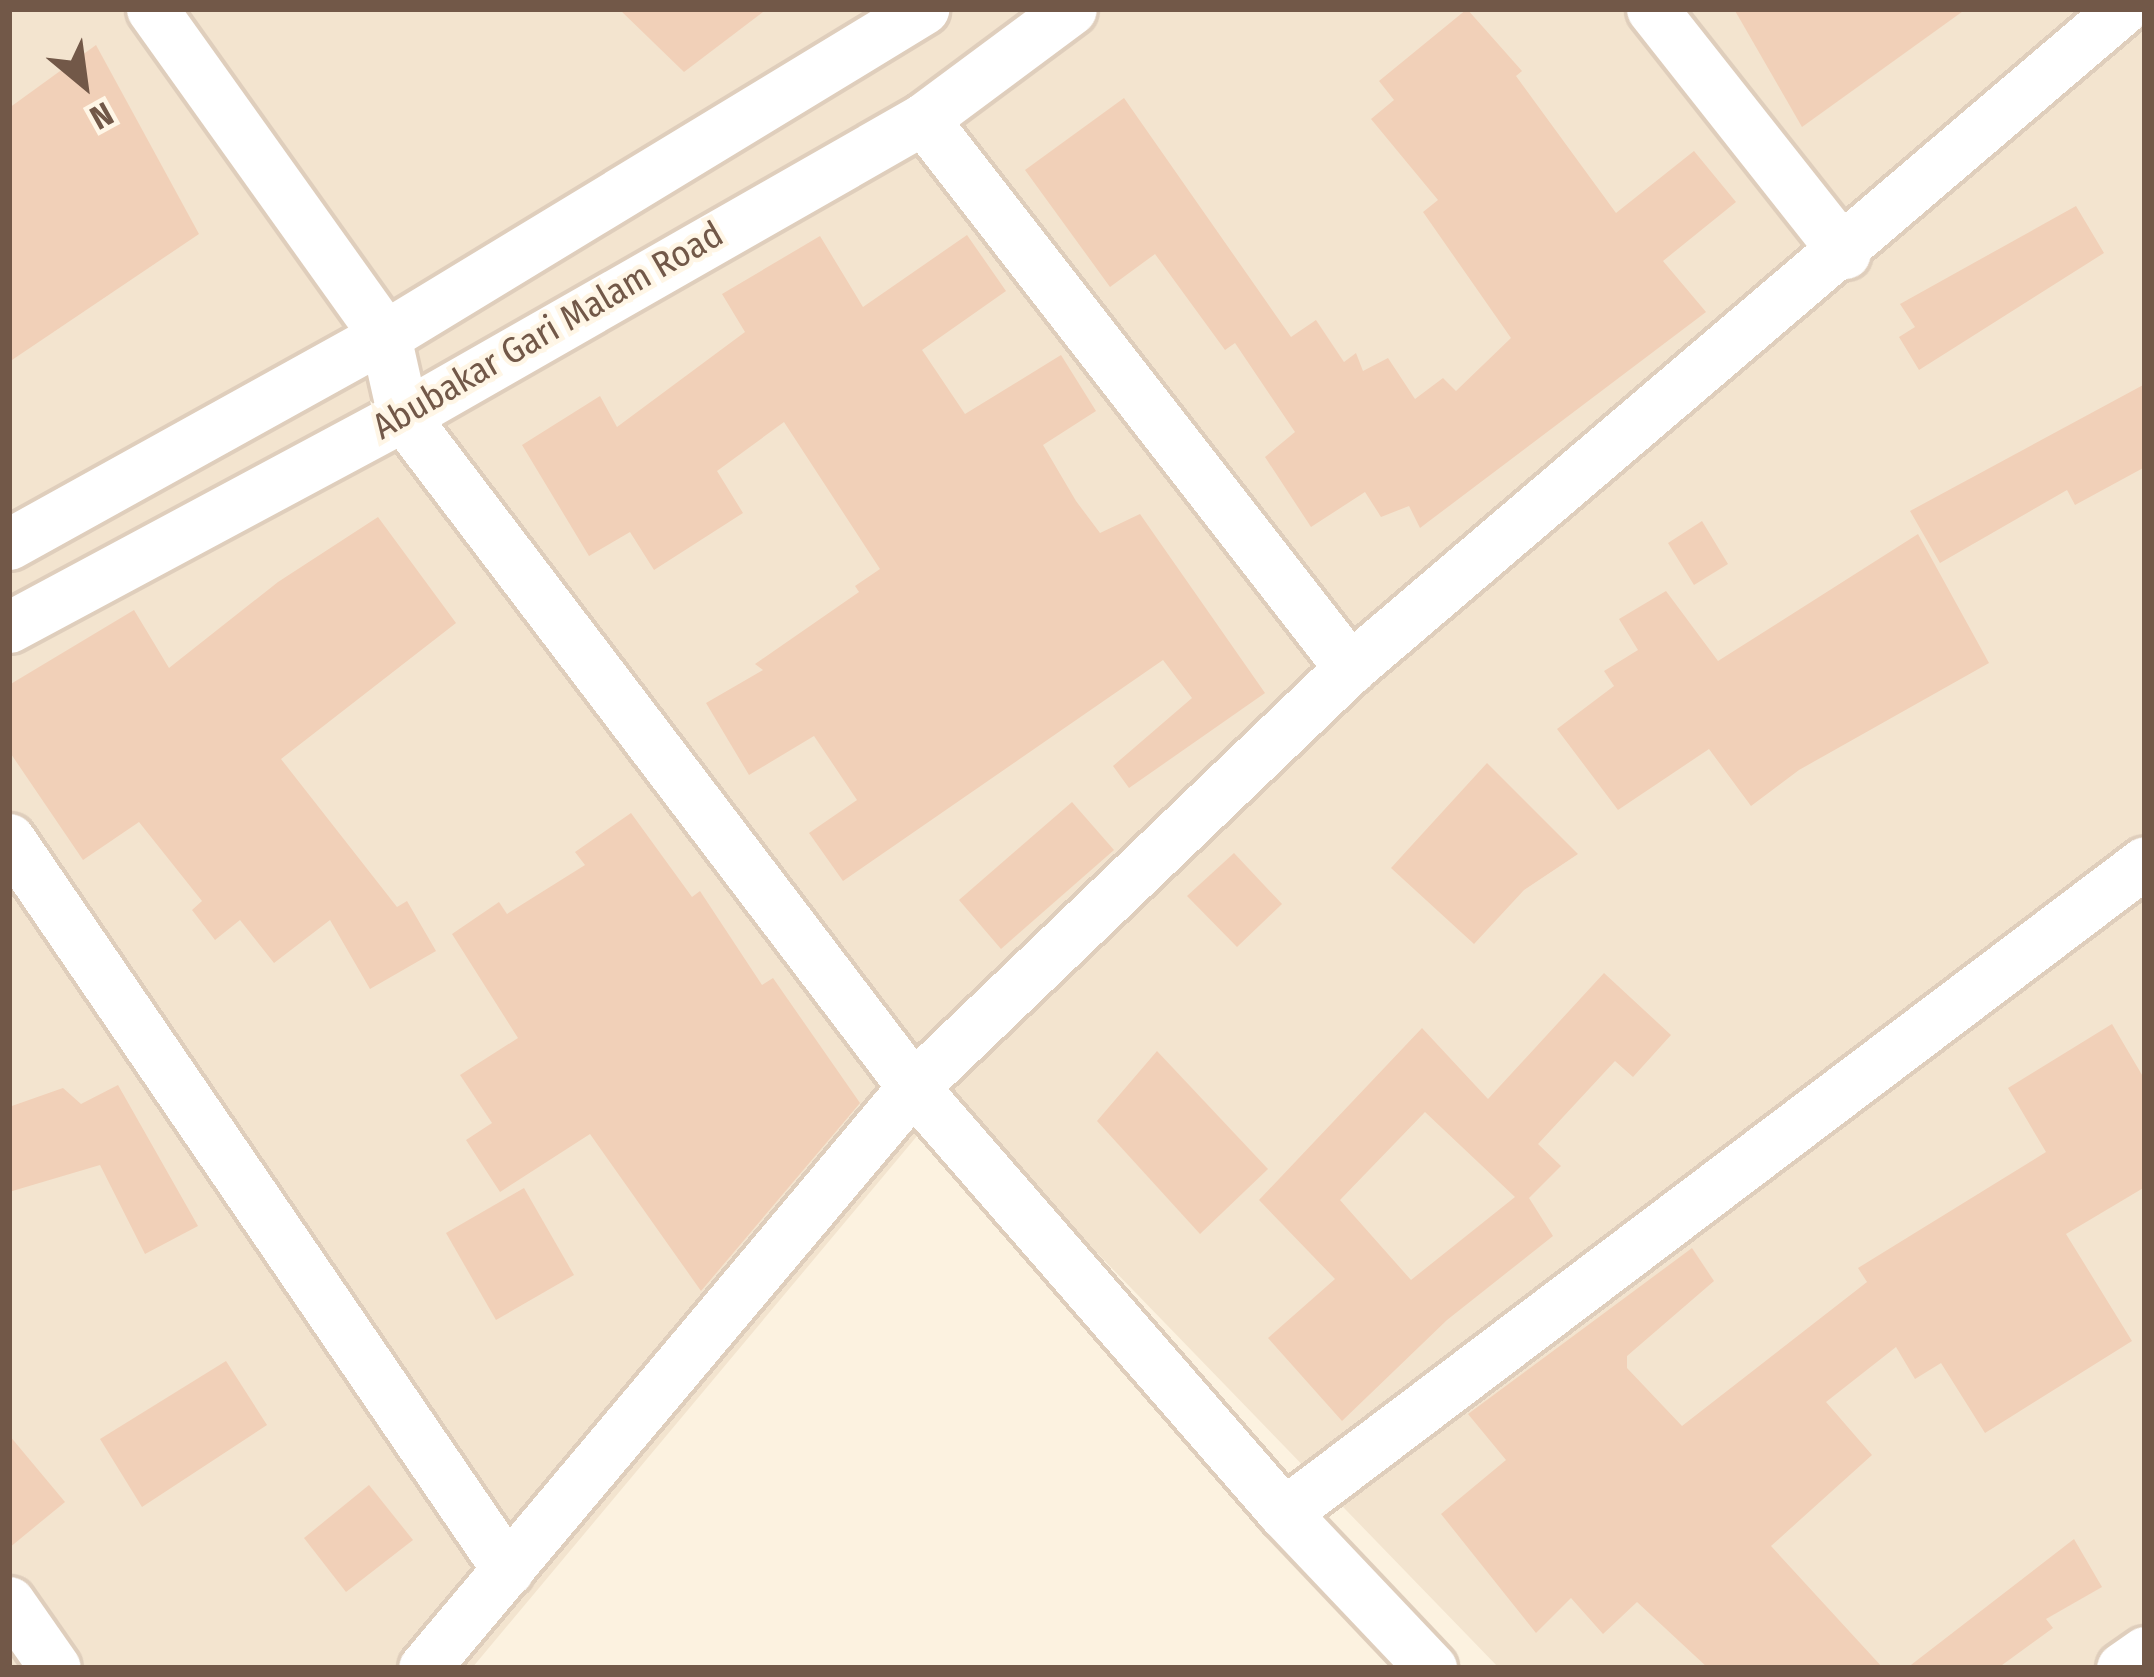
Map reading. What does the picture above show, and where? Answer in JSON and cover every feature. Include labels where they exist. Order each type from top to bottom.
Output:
[{"type":"street","points":[[152,9],[385,336],[403,416],[914,1087],[1283,1513],[1432,1668]]},
{"type":"street","points":[[9,544],[385,336],[923,9]]},
{"type":"street","name":"Abubakar Gari Malam Road","points":[[9,627],[403,416],[923,118],[1071,9]]},
{"type":"street","points":[[1652,9],[1845,253]]},
{"type":"street","points":[[424,1668],[914,1087],[1349,668],[1845,253],[2122,9]]},
{"type":"street","points":[[923,118],[1349,668]]},
{"type":"street","points":[[9,839],[508,1570]]},
{"type":"street","points":[[1283,1513],[2145,862]]},
{"type":"street","points":[[9,1602],[55,1668]]},
{"type":"street","points":[[2122,1668],[2145,1652]]},
{"type":"shaded area","points":[[9,9],[2145,9],[2145,1668],[1499,1668],[948,1099],[472,1668],[9,1668]]},
{"type":"building","points":[[619,9],[767,9],[684,72]]},
{"type":"building","points":[[1467,9],[1522,71],[1516,76],[1616,213],[1694,151],[1736,202],[1663,261],[1706,312],[1420,528],[1409,506],[1381,517],[1365,492],[1311,527],[1265,457],[1295,432],[1235,343],[1225,350],[1155,254],[1110,287],[1025,170],[1124,98],[1291,337],[1316,320],[1344,362],[1356,353],[1363,371],[1388,358],[1415,399],[1443,378],[1456,391],[1511,338],[1423,212],[1438,200],[1371,119],[1394,100],[1379,81]]},
{"type":"building","points":[[1734,9],[1966,9],[1802,127]]},
{"type":"building","points":[[96,45],[199,234],[9,362],[9,108]]},
{"type":"building","points":[[2076,206],[2104,253],[1919,370],[1899,337],[1915,327],[1900,304]]},
{"type":"building","points":[[967,235],[1006,291],[922,350],[965,414],[1061,355],[1096,411],[1043,445],[1076,501],[1100,533],[1140,514],[1265,693],[1129,788],[1113,766],[1192,698],[1163,660],[843,881],[809,833],[857,800],[814,736],[749,775],[706,703],[763,670],[755,664],[859,592],[855,586],[880,569],[784,422],[717,471],[743,513],[654,570],[630,532],[589,556],[522,445],[600,396],[617,427],[745,332],[722,294],[820,236],[863,307]]},
{"type":"building","points":[[2145,384],[2145,467],[2075,505],[2067,490],[1940,563],[1910,511]]},
{"type":"building","points":[[378,517],[456,623],[281,759],[397,907],[407,901],[436,951],[370,989],[330,920],[274,963],[240,920],[215,940],[192,910],[202,901],[139,822],[83,860],[9,751],[9,685],[134,610],[169,668],[278,582]]},
{"type":"building","points":[[1702,521],[1728,564],[1694,585],[1668,543]]},
{"type":"building","points":[[1918,534],[1989,663],[1799,770],[1751,806],[1709,749],[1618,810],[1557,729],[1614,686],[1604,671],[1638,650],[1619,619],[1666,591],[1718,661]]},
{"type":"building","points":[[1487,763],[1578,854],[1524,890],[1474,944],[1391,868]]},
{"type":"building","points":[[1072,802],[1114,850],[1001,949],[959,900]]},
{"type":"building","points":[[631,813],[692,897],[700,891],[762,985],[773,978],[860,1103],[701,1291],[590,1134],[500,1192],[466,1140],[492,1123],[460,1075],[518,1038],[452,934],[499,902],[507,914],[585,865],[575,852]]},
{"type":"building","points":[[1234,853],[1282,904],[1237,947],[1187,896]]},
{"type":"building","points":[[1604,973],[1671,1035],[1633,1077],[1615,1061],[1538,1144],[1561,1166],[1529,1198],[1553,1236],[1447,1320],[1342,1421],[1268,1338],[1335,1279],[1259,1200],[1422,1028],[1488,1099]],"holes":[[[1425,1112],[1515,1197],[1411,1280],[1340,1200]]]},
{"type":"building","points":[[2112,1024],[2145,1080],[2145,1187],[2066,1234],[2132,1341],[1985,1433],[1941,1363],[1915,1379],[1896,1347],[1826,1402],[1872,1455],[1771,1546],[1883,1668],[1708,1668],[1637,1602],[1603,1634],[1571,1598],[1536,1633],[1441,1514],[1506,1460],[1468,1414],[1692,1248],[1714,1281],[1627,1356],[1627,1368],[1682,1426],[1867,1282],[1858,1268],[2046,1152],[2008,1088]]},
{"type":"building","points":[[1157,1051],[1268,1169],[1200,1234],[1097,1121]]},
{"type":"building","points":[[118,1085],[198,1226],[145,1254],[100,1165],[9,1192],[9,1107],[63,1088],[81,1104]]},
{"type":"building","points":[[524,1188],[574,1275],[496,1320],[446,1233]]},
{"type":"building","points":[[226,1361],[267,1425],[142,1507],[100,1439]]},
{"type":"building","points":[[9,1435],[65,1502],[9,1548]]},
{"type":"building","points":[[369,1485],[413,1540],[346,1592],[304,1538]]},
{"type":"building","points":[[2074,1539],[2102,1587],[2046,1619],[2053,1628],[1998,1668],[1907,1668]]}]
